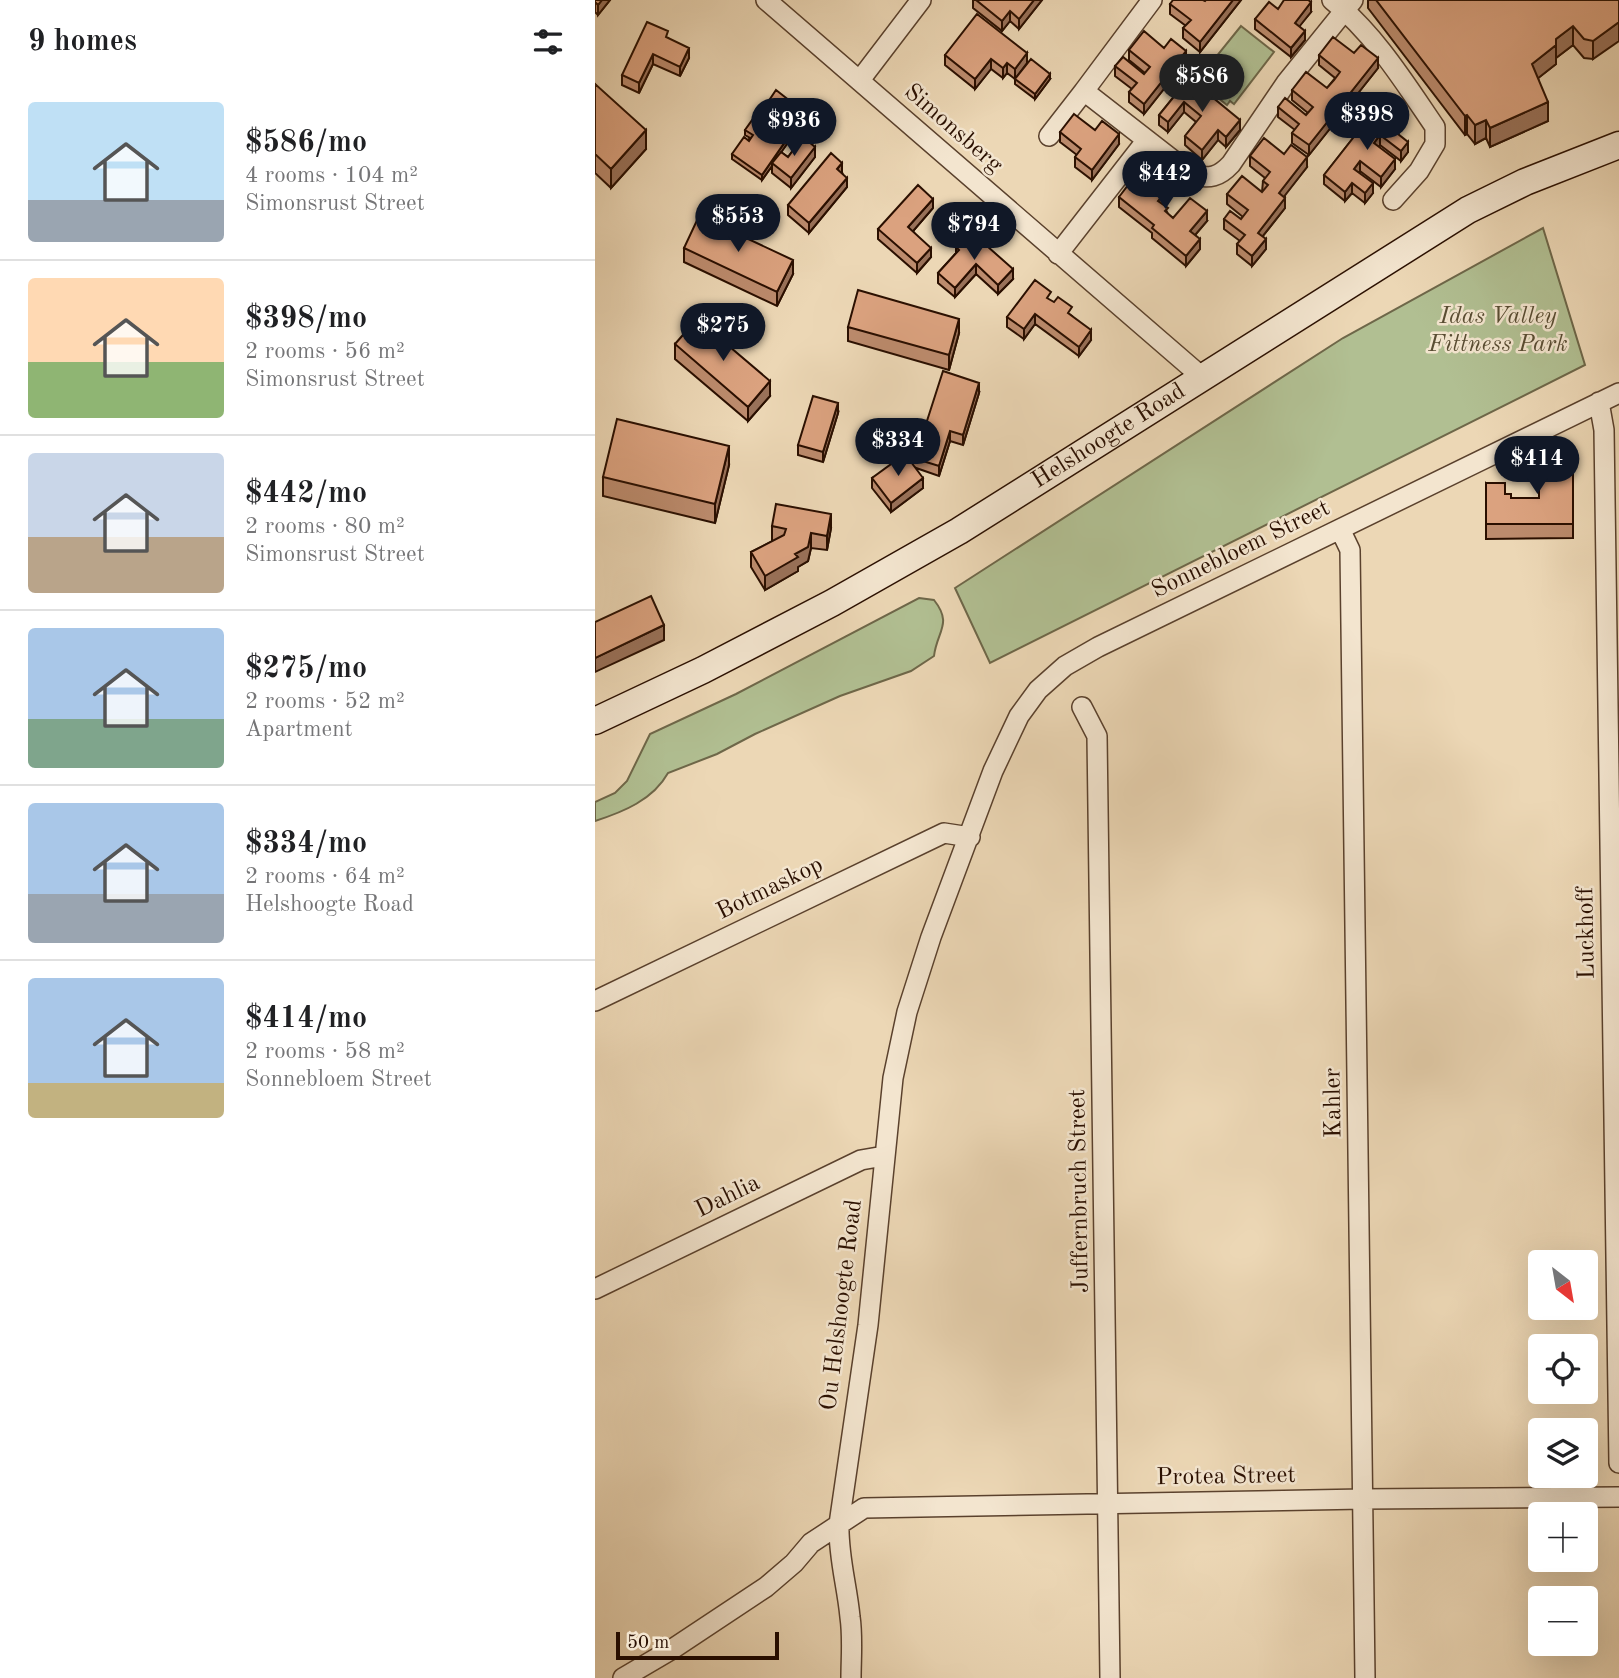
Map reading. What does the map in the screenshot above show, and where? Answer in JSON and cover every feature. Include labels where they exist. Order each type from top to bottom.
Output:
[{"type":"main road","name":"Helshoogte Road","points":[[595,721],[703,670],[832,603],[959,530],[1468,210],[1525,182],[1619,145]]},
{"type":"street","name":"Simonsberg","points":[[766,0],[1202,377]]},
{"type":"street","points":[[860,80],[921,0]]},
{"type":"street","points":[[1049,136],[1153,0]]},
{"type":"street","points":[[1084,91],[1192,175],[1207,178],[1221,174],[1258,127],[1343,3],[1435,127],[1436,144],[1419,171],[1393,200]]},
{"type":"street","points":[[1058,254],[1146,141]]},
{"type":"street","name":"Sonnebloem Street","points":[[970,837],[993,771],[1019,716],[1038,690],[1065,666],[1098,647],[1619,393]]},
{"type":"street","name":"Luckhoff","points":[[1599,402],[1604,429],[1619,1463]]},
{"type":"street","name":"Kahler","points":[[1340,529],[1350,550],[1365,1678]]},
{"type":"street","name":"Juffernbruch Street","points":[[1082,707],[1097,736],[1110,1678]]},
{"type":"street","name":"Botmaskop","points":[[595,1001],[944,833],[970,837]]},
{"type":"street","name":"Ou Helshoogte Road","points":[[852,1678],[851,1622],[838,1550],[839,1524],[868,1325],[893,1077],[908,1012],[931,937],[970,837]]},
{"type":"street","name":"Dahlia","points":[[595,1289],[861,1160],[884,1156]]},
{"type":"street","name":"Protea Street","points":[[839,1524],[864,1508],[1619,1497]]},
{"type":"street","points":[[622,1678],[674,1648],[766,1587],[811,1543],[839,1524]]},
{"type":"green space","points":[[1241,26],[1274,52],[1234,104],[1230,101],[1227,105],[1191,76],[1199,66],[1212,62]]},
{"type":"green space","name":"Idas Valley Fittness Park","points":[[1543,228],[1585,365],[990,663],[955,588],[1343,338]]},
{"type":"green space","points":[[919,598],[934,600],[942,615],[942,628],[934,656],[911,671],[840,696],[717,754],[668,773],[646,798],[616,814],[595,821],[595,802],[615,793],[627,781],[650,734],[736,694]]},
{"type":"building","points":[[976,0],[1034,0],[1019,19],[1010,11],[1002,21]]},
{"type":"building","points":[[1173,0],[1233,0],[1200,42],[1183,28],[1191,20],[1170,4]]},
{"type":"building","points":[[1284,0],[1311,2],[1295,23],[1305,31],[1291,48],[1255,19],[1269,2],[1278,9]]},
{"type":"building","points":[[1376,0],[1619,0],[1619,22],[1593,41],[1584,39],[1573,26],[1556,39],[1556,45],[1532,64],[1548,102],[1490,128],[1486,120],[1475,125],[1465,116]]},
{"type":"building","points":[[977,14],[1027,53],[1015,69],[1007,63],[1003,68],[991,59],[975,79],[945,55]]},
{"type":"building","points":[[647,22],[668,31],[666,37],[689,48],[680,67],[653,54],[639,83],[622,75]]},
{"type":"building","points":[[1144,31],[1164,48],[1171,39],[1186,51],[1144,104],[1129,92],[1137,83],[1115,66],[1123,57],[1144,74],[1150,67],[1129,50]]},
{"type":"building","points":[[1333,37],[1354,53],[1361,45],[1378,58],[1309,145],[1292,133],[1299,124],[1278,107],[1285,98],[1306,115],[1313,107],[1292,90],[1306,72],[1327,88],[1334,80],[1340,72],[1319,55]]},
{"type":"building","points":[[1031,59],[1050,74],[1035,94],[1015,79]]},
{"type":"building","points":[[1189,78],[1240,120],[1226,137],[1218,130],[1202,150],[1185,136],[1201,116],[1184,102],[1168,122],[1159,115]]},
{"type":"building","points":[[595,84],[646,130],[611,169],[595,154]]},
{"type":"building","points":[[776,90],[813,119],[802,135],[794,129],[762,175],[732,154],[744,137],[749,141],[753,135],[745,130],[755,116],[762,121],[769,111],[764,108]]},
{"type":"building","points":[[1379,105],[1400,121],[1393,130],[1408,142],[1401,151],[1380,135],[1374,143],[1395,159],[1381,177],[1360,161],[1354,169],[1373,183],[1365,193],[1352,183],[1345,192],[1324,175]]},
{"type":"building","points":[[1074,114],[1095,130],[1102,121],[1119,134],[1092,170],[1075,157],[1081,149],[1060,132]]},
{"type":"building","points":[[803,137],[815,147],[791,178],[772,163],[781,152],[788,157]]},
{"type":"building","points":[[1264,138],[1284,154],[1291,145],[1307,157],[1279,193],[1285,198],[1258,233],[1266,239],[1252,256],[1237,244],[1245,235],[1224,219],[1230,211],[1241,219],[1248,210],[1227,194],[1242,176],[1262,192],[1268,185],[1263,181],[1270,172],[1250,156]]},
{"type":"building","points":[[831,153],[842,163],[837,169],[847,178],[809,223],[788,205]]},
{"type":"building","points":[[1157,167],[1174,181],[1158,201],[1168,208],[1165,211],[1173,218],[1190,198],[1207,211],[1190,231],[1200,239],[1186,256],[1152,228],[1154,225],[1119,197],[1132,180],[1141,187]]},
{"type":"building","points":[[918,185],[933,199],[908,227],[931,248],[917,263],[878,229]]},
{"type":"building","points":[[699,216],[793,260],[777,292],[684,248]]},
{"type":"building","points":[[970,231],[1013,269],[998,285],[976,264],[955,288],[938,273],[959,250],[956,247]]},
{"type":"building","points":[[1035,280],[1051,292],[1047,298],[1054,302],[1058,297],[1072,307],[1068,313],[1091,330],[1079,347],[1035,314],[1024,329],[1007,317]]},
{"type":"building","points":[[858,290],[959,319],[949,355],[848,327]]},
{"type":"building","points":[[697,319],[770,381],[748,407],[675,344]]},
{"type":"building","points":[[943,371],[979,383],[963,435],[950,431],[939,466],[910,457],[921,422],[926,424]]},
{"type":"building","points":[[813,396],[838,403],[823,452],[798,445]]},
{"type":"building","points":[[617,419],[729,446],[715,504],[603,477]]},
{"type":"building","points":[[1573,453],[1573,524],[1486,524],[1486,483],[1505,483],[1505,494],[1511,494],[1511,498],[1539,498],[1539,454]]},
{"type":"building","points":[[905,454],[923,478],[891,503],[872,478]]},
{"type":"building","points":[[776,504],[831,514],[827,536],[811,533],[808,547],[795,554],[798,557],[765,576],[751,552],[784,535],[786,529],[772,526]]},
{"type":"building","points":[[651,596],[664,625],[595,658],[595,622]]}]
